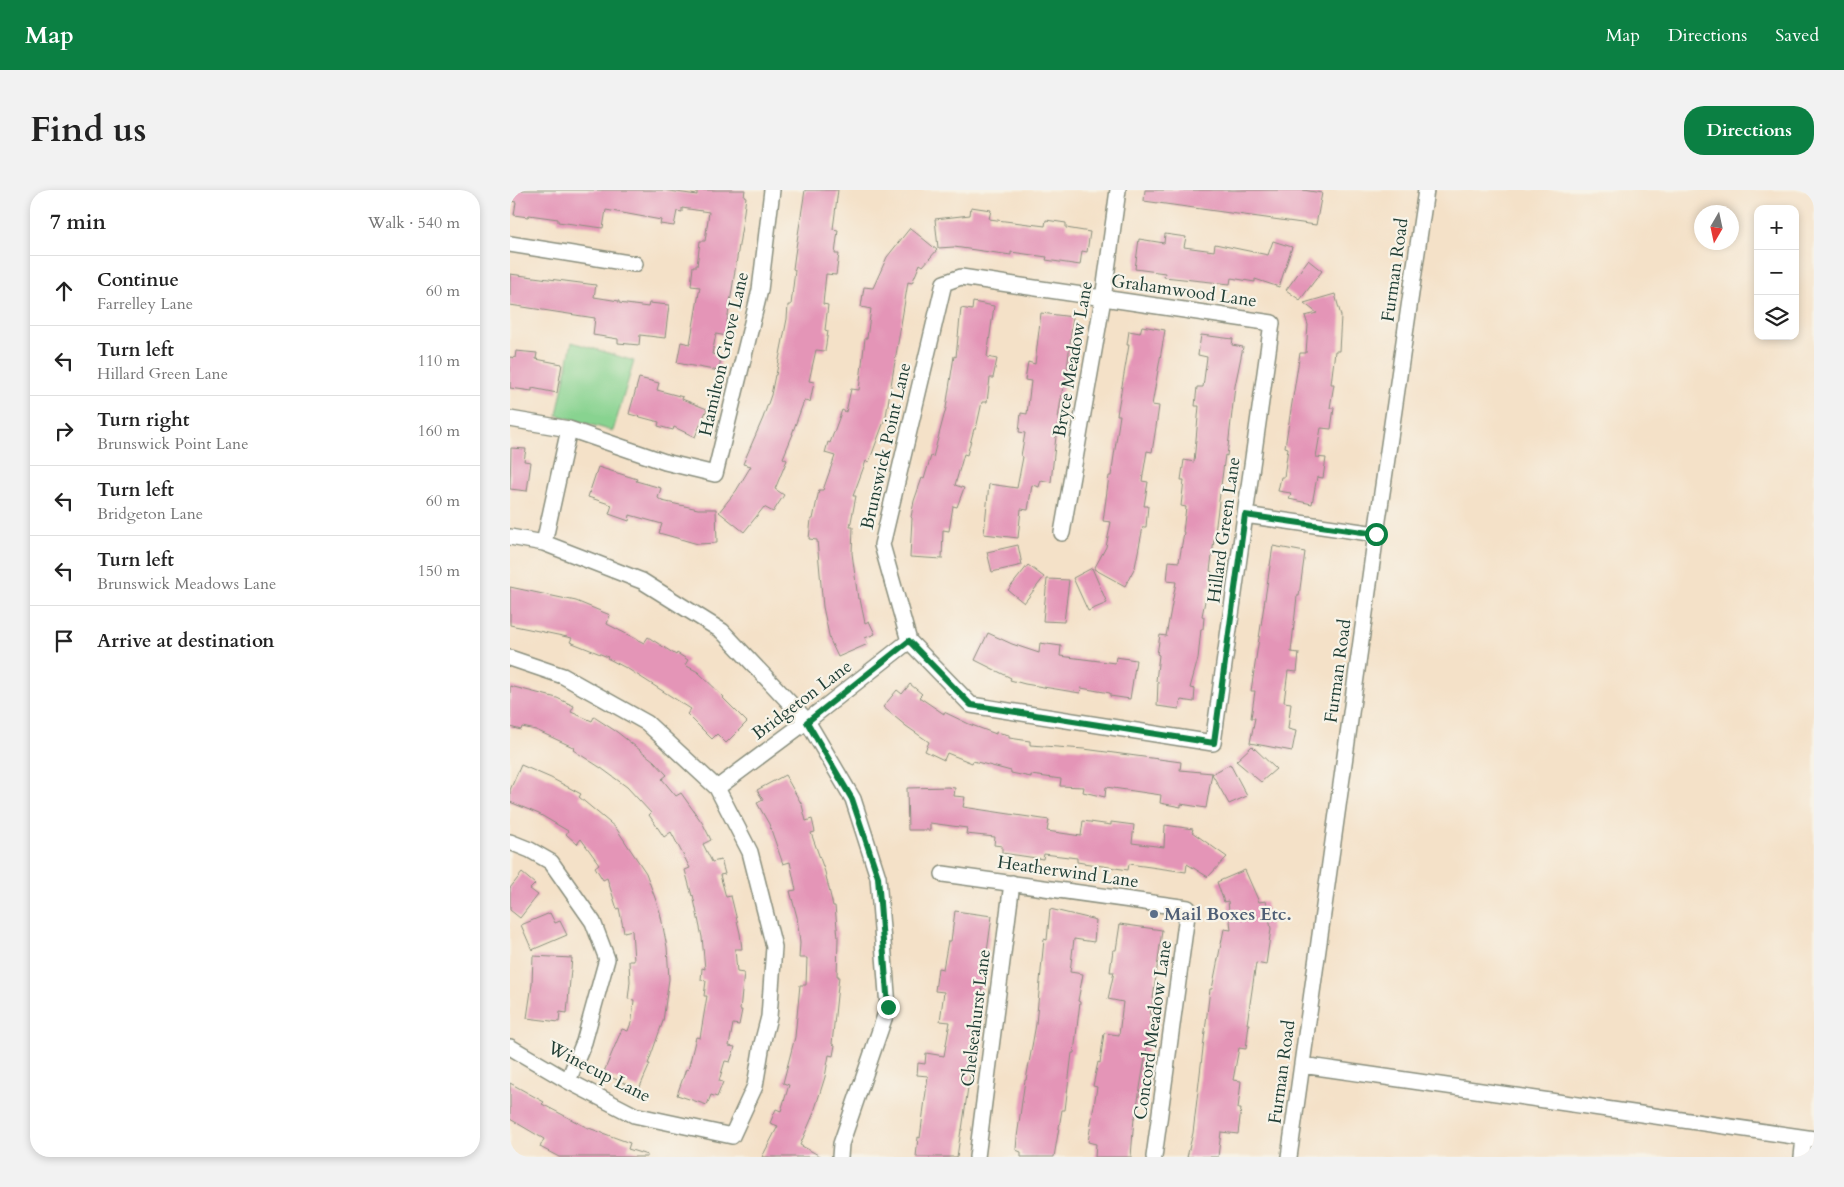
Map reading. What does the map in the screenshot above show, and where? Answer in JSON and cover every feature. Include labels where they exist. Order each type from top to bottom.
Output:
[{"type":"street","name":"Hamilton Grove Lane","points":[[569,429],[665,462],[715,474],[760,290],[772,190]]},
{"type":"street","name":"Bryce Meadow Lane","points":[[1062,533],[1103,299],[1118,190]]},
{"type":"street","name":"Furman Road","points":[[1289,1157],[1426,190]]},
{"type":"street","points":[[510,244],[635,264]]},
{"type":"street","name":"Grahamwood Lane","points":[[944,283],[961,277],[1272,323]]},
{"type":"street","name":"Brunswick Point Lane","points":[[944,283],[882,545],[909,641],[971,705],[1214,743]]},
{"type":"street","name":"Hillard Green Lane","points":[[1214,743],[1272,323]]},
{"type":"street","points":[[510,419],[569,429],[544,543]]},
{"type":"street","points":[[1245,515],[1376,534]]},
{"type":"street","points":[[510,537],[544,543],[642,582],[722,631],[807,722],[852,799],[878,877],[888,1007],[841,1144],[840,1157]]},
{"type":"street","name":"Bridgeton Lane","points":[[717,788],[807,722],[909,641]]},
{"type":"street","points":[[510,658],[563,676],[647,724],[717,788]]},
{"type":"street","name":"Winecup Lane","points":[[510,1047],[568,1081],[634,1116],[732,1136],[755,1086],[769,1017],[774,947],[750,852],[717,788]]},
{"type":"street","points":[[510,842],[530,850],[551,862],[593,922],[607,959],[584,1042],[568,1081]]},
{"type":"street","name":"Heatherwind Lane","points":[[943,874],[1188,908]]},
{"type":"street","name":"Chelseahurst Lane","points":[[977,1157],[1012,883]]},
{"type":"street","name":"Concord Meadow Lane","points":[[1154,1157],[1188,908]]},
{"type":"street","points":[[1302,1065],[1809,1138],[1802,1157]]},
{"type":"green space","points":[[572,342],[634,361],[613,431],[557,415]]},
{"type":"building","points":[[511,190],[663,190],[697,195],[697,190],[745,190],[744,196],[746,197],[727,322],[730,323],[727,336],[716,334],[712,354],[721,356],[719,371],[677,363],[681,342],[690,344],[700,287],[691,286],[693,266],[697,266],[700,241],[705,241],[709,212],[682,208],[682,212],[677,211],[674,226],[660,224],[661,220],[606,210],[603,228],[558,222],[558,219],[514,215],[516,202],[510,201]]},
{"type":"building","points":[[805,190],[838,190],[833,229],[838,230],[835,254],[839,254],[836,275],[826,274],[823,304],[828,305],[825,330],[828,331],[825,351],[816,350],[809,381],[814,382],[810,402],[804,401],[783,458],[787,460],[775,489],[784,495],[773,512],[764,507],[744,532],[719,512],[736,491],[751,466],[743,464],[771,395],[787,319],[788,305],[791,305],[795,270],[793,269]]},
{"type":"building","points":[[1145,190],[1303,190],[1322,193],[1316,225],[1144,201]]},
{"type":"building","points":[[971,207],[991,210],[989,219],[1045,226],[1046,220],[1066,223],[1066,228],[1090,232],[1087,252],[1082,251],[1080,265],[1046,260],[1047,257],[1011,252],[1011,255],[954,247],[938,248],[935,219],[970,215]]},
{"type":"building","points":[[910,228],[937,250],[923,266],[920,264],[912,283],[908,282],[886,416],[869,462],[866,461],[853,496],[856,496],[850,527],[853,527],[852,553],[858,599],[860,599],[865,623],[869,621],[875,634],[865,638],[868,644],[838,657],[830,640],[823,607],[817,540],[809,539],[811,519],[813,519],[819,490],[823,490],[835,456],[825,453],[828,442],[830,443],[842,410],[846,412],[851,389],[859,390],[865,338],[867,338],[871,309],[861,307],[864,287],[873,288],[887,257]]},
{"type":"building","points":[[1165,234],[1186,237],[1184,247],[1214,251],[1215,244],[1268,255],[1273,241],[1292,247],[1279,287],[1255,279],[1255,282],[1231,278],[1230,284],[1164,277],[1165,273],[1135,269],[1139,239],[1164,243]]},
{"type":"building","points":[[1308,260],[1322,271],[1300,300],[1286,290]]},
{"type":"building","points":[[510,274],[596,285],[594,297],[619,301],[619,303],[648,307],[649,303],[669,305],[665,338],[640,335],[639,345],[618,343],[618,339],[593,335],[595,318],[510,305]]},
{"type":"building","points":[[1335,294],[1341,316],[1339,351],[1335,351],[1331,384],[1334,384],[1330,408],[1334,408],[1331,429],[1321,428],[1316,457],[1326,458],[1323,478],[1317,477],[1312,504],[1289,499],[1291,493],[1278,491],[1281,477],[1284,477],[1288,448],[1285,447],[1300,353],[1306,353],[1308,325],[1305,316],[1317,313],[1304,303]]},
{"type":"building","points":[[973,302],[994,306],[987,357],[997,359],[993,378],[990,378],[987,402],[982,402],[976,429],[974,429],[967,455],[964,454],[955,485],[964,488],[957,507],[953,506],[949,531],[943,530],[942,559],[910,557],[911,517],[914,501],[922,478],[924,479],[931,456],[933,457],[946,408],[954,356],[956,357],[961,308],[972,310]]},
{"type":"building","points":[[1041,313],[1073,317],[1065,387],[1063,386],[1058,418],[1051,482],[1041,480],[1039,487],[1032,485],[1028,510],[1021,509],[1018,538],[984,534],[989,484],[1017,488],[1025,433],[1019,432],[1021,413],[1027,414],[1031,381],[1025,380],[1028,362],[1035,364]]},
{"type":"building","points":[[1142,326],[1165,330],[1152,405],[1159,406],[1156,427],[1152,452],[1147,451],[1142,481],[1148,482],[1144,506],[1148,506],[1146,527],[1143,527],[1135,567],[1125,586],[1094,569],[1106,547],[1111,522],[1103,521],[1120,415],[1117,415],[1129,345],[1127,345],[1129,331],[1140,333]]},
{"type":"building","points":[[1201,335],[1233,339],[1232,345],[1243,347],[1235,386],[1227,456],[1225,455],[1210,571],[1212,572],[1210,587],[1208,586],[1202,616],[1204,617],[1203,629],[1201,629],[1198,659],[1190,688],[1195,689],[1194,702],[1181,700],[1179,709],[1157,706],[1158,682],[1156,681],[1159,655],[1157,654],[1160,635],[1166,636],[1176,582],[1167,581],[1169,561],[1179,562],[1184,532],[1186,507],[1181,506],[1184,480],[1181,480],[1184,460],[1194,462],[1199,406],[1195,406],[1197,387],[1203,387],[1207,357],[1198,355]]},
{"type":"building","points":[[516,351],[537,353],[536,359],[562,364],[557,393],[532,388],[532,391],[510,388],[510,357],[515,358]]},
{"type":"building","points":[[639,378],[659,383],[657,390],[683,397],[682,399],[707,409],[695,437],[674,427],[673,430],[658,426],[659,422],[629,414]]},
{"type":"building","points":[[511,448],[526,449],[524,461],[531,462],[527,491],[510,489]]},
{"type":"building","points":[[598,467],[661,488],[658,498],[662,501],[698,509],[716,509],[717,543],[698,544],[659,533],[662,524],[630,515],[629,521],[609,514],[612,505],[588,497]]},
{"type":"building","points":[[1018,545],[1022,565],[992,572],[987,552]]},
{"type":"building","points":[[1273,546],[1305,552],[1299,596],[1297,596],[1291,652],[1299,653],[1297,672],[1288,671],[1284,702],[1291,703],[1288,729],[1296,731],[1292,751],[1250,743],[1255,718],[1251,718],[1255,691],[1251,691]]},
{"type":"building","points":[[1028,565],[1044,577],[1024,603],[1008,590]]},
{"type":"building","points":[[1092,568],[1107,603],[1088,611],[1073,578]]},
{"type":"building","points":[[1047,579],[1069,580],[1064,622],[1043,621]]},
{"type":"building","points":[[510,587],[576,601],[610,615],[607,624],[644,643],[648,637],[676,655],[677,653],[688,660],[685,665],[698,672],[747,722],[726,743],[717,734],[712,739],[687,714],[691,709],[608,657],[570,642],[572,638],[510,625]]},
{"type":"building","points":[[988,633],[1039,653],[1040,643],[1061,646],[1060,656],[1115,663],[1116,657],[1136,660],[1130,699],[1081,688],[1080,693],[1010,680],[1011,678],[975,660]]},
{"type":"building","points":[[910,684],[922,694],[919,697],[944,714],[944,712],[996,734],[996,732],[1009,735],[1009,738],[1030,741],[1030,745],[1084,749],[1181,762],[1180,770],[1212,773],[1206,808],[1181,804],[1181,807],[1160,803],[1161,795],[1106,787],[1105,797],[1083,792],[1084,787],[1060,786],[1061,779],[1031,775],[1031,777],[1011,773],[1011,771],[973,761],[972,763],[947,753],[944,760],[925,751],[929,742],[883,707],[897,690],[902,694]]},
{"type":"building","points":[[510,686],[557,698],[574,706],[571,712],[592,721],[594,717],[617,732],[654,761],[667,775],[662,779],[676,796],[681,793],[703,824],[711,840],[703,844],[712,862],[721,860],[725,874],[720,875],[726,897],[731,896],[740,933],[742,949],[735,949],[737,972],[744,973],[740,1010],[742,1010],[739,1025],[733,1024],[729,1046],[735,1047],[730,1062],[725,1061],[719,1081],[723,1082],[717,1097],[711,1095],[707,1105],[677,1095],[686,1069],[688,1070],[696,1037],[700,1038],[707,996],[704,996],[706,981],[701,980],[702,968],[705,969],[702,937],[693,895],[685,870],[690,868],[671,832],[664,837],[649,815],[651,813],[627,787],[573,750],[575,748],[536,730],[522,727],[521,730],[510,727]]},
{"type":"building","points":[[1252,746],[1276,769],[1261,782],[1236,761]]},
{"type":"building","points":[[1230,764],[1247,796],[1229,804],[1212,774]]},
{"type":"building","points":[[521,765],[581,794],[579,797],[616,828],[646,873],[660,912],[667,947],[669,979],[663,1021],[648,1064],[650,1064],[639,1089],[603,1074],[622,1029],[628,1031],[632,1020],[634,1000],[628,999],[630,982],[629,961],[634,961],[632,930],[624,932],[619,908],[617,909],[607,878],[603,880],[595,867],[599,864],[581,839],[577,844],[566,834],[568,831],[539,814],[510,802],[510,790]]},
{"type":"building","points":[[785,775],[802,805],[806,821],[812,819],[815,832],[811,833],[825,872],[833,906],[835,906],[838,938],[837,976],[839,976],[832,1044],[835,1045],[833,1056],[829,1055],[825,1077],[813,1115],[800,1145],[822,1157],[762,1157],[778,1126],[770,1123],[776,1109],[781,1111],[789,1085],[783,1083],[795,1037],[800,985],[806,985],[807,958],[799,958],[800,943],[797,917],[790,891],[796,890],[790,862],[783,864],[769,824],[757,803],[763,800],[757,790]]},
{"type":"building","points":[[907,788],[955,788],[954,796],[965,797],[963,807],[1049,820],[1047,831],[1081,836],[1083,821],[1111,825],[1111,822],[1134,825],[1132,843],[1164,847],[1165,825],[1193,829],[1192,832],[1227,857],[1208,877],[1187,864],[1186,872],[1129,864],[1128,870],[1077,862],[1077,858],[1044,854],[1043,859],[1002,853],[1002,846],[994,845],[995,837],[966,834],[967,828],[930,823],[930,830],[908,830]]},
{"type":"building","points":[[1245,870],[1259,902],[1266,901],[1271,929],[1266,965],[1256,963],[1247,1024],[1249,1024],[1246,1049],[1239,1048],[1233,1080],[1241,1081],[1238,1109],[1241,1109],[1238,1134],[1221,1132],[1218,1157],[1187,1157],[1193,1133],[1210,989],[1212,989],[1224,929],[1231,930],[1228,901],[1224,902],[1217,882]]},
{"type":"building","points":[[522,873],[535,884],[530,889],[538,895],[520,918],[510,910],[510,888]]},
{"type":"building","points":[[1050,909],[1096,920],[1094,942],[1074,939],[1070,972],[1083,974],[1065,1110],[1062,1110],[1054,1157],[1021,1157],[1021,1152],[1016,1150],[1017,1137],[1025,1080],[1036,1024],[1044,939],[1047,940]]},
{"type":"building","points":[[955,911],[992,916],[962,1130],[957,1157],[916,1157],[928,1076],[917,1075],[918,1063],[925,1064],[926,1053],[944,1056],[950,1022],[940,1021],[944,992],[935,991],[938,968],[943,969],[948,941],[951,941]]},
{"type":"building","points":[[550,913],[555,923],[560,921],[567,935],[532,950],[521,925]]},
{"type":"building","points":[[1120,924],[1162,930],[1151,1006],[1149,1035],[1134,1118],[1131,1157],[1095,1157],[1096,1144],[1088,1142],[1097,1087],[1093,1086],[1098,1062],[1100,1063],[1104,1033],[1119,1035],[1123,1002],[1108,999],[1114,972],[1110,972],[1113,950],[1116,950]]},
{"type":"building","points":[[533,956],[572,958],[567,1013],[560,1012],[559,1022],[527,1018],[532,984]]},
{"type":"building","points":[[510,1083],[544,1102],[542,1104],[586,1127],[630,1143],[628,1149],[647,1155],[647,1157],[559,1157],[540,1147],[544,1139],[510,1119]]},
{"type":"place","name":"Mail Boxes Etc.","points":[[1154,914]]},
{"type":"route","points":[[888,1007],[878,877],[852,799],[807,722],[909,641],[971,705],[1214,743],[1245,515],[1376,534]]}]
